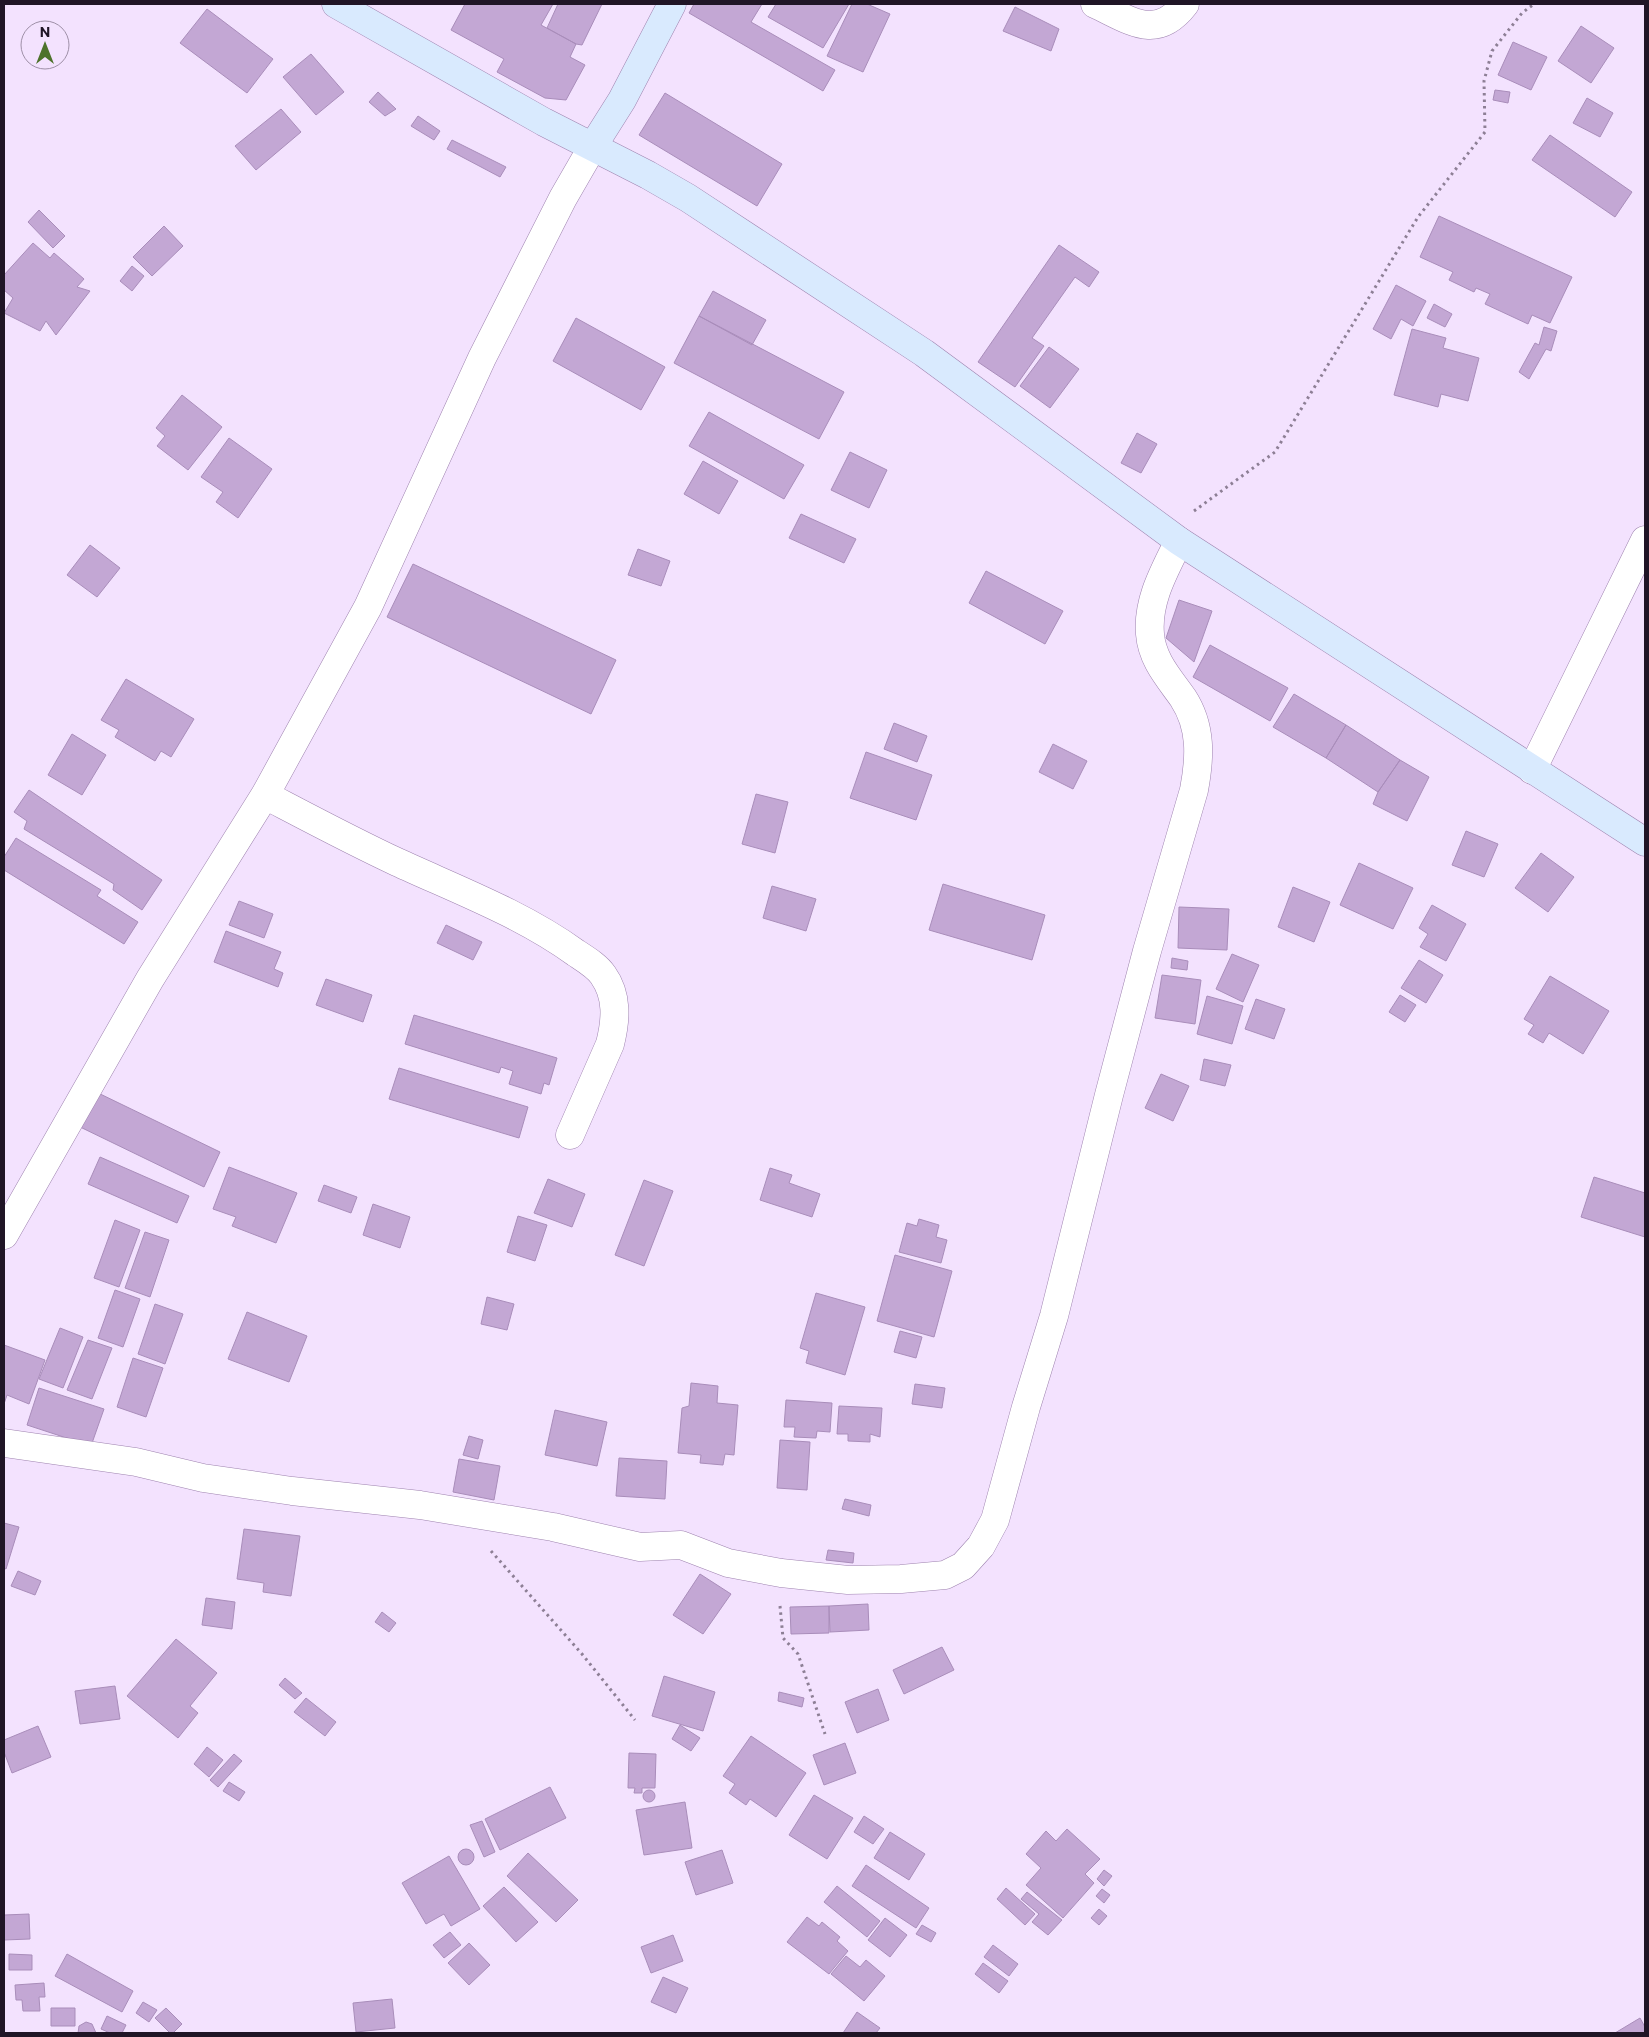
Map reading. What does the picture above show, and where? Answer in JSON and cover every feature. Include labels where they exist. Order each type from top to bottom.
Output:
[{"type":"street","points":[[336,4],[536,117],[688,198],[924,353],[1179,541],[1645,842]]},
{"type":"street","points":[[4,1235],[150,978],[265,795],[368,606],[482,358],[563,198],[622,100],[672,4]]},
{"type":"street","points":[[1096,4],[1136,24],[1147,26],[1160,24],[1176,16],[1185,4]]},
{"type":"street","points":[[1532,770],[1645,540]]},
{"type":"street","points":[[4,1443],[136,1462],[203,1478],[292,1491],[412,1504],[553,1527],[640,1548],[680,1545],[728,1563],[781,1573],[848,1580],[901,1579],[945,1575],[963,1566],[981,1546],[995,1520],[1026,1407],[1054,1316],[1111,1085],[1147,951],[1194,790],[1199,753],[1196,727],[1184,699],[1162,669],[1153,652],[1150,634],[1151,613],[1157,586],[1179,541]]},
{"type":"street","points":[[265,795],[329,830],[477,898],[539,929],[602,973],[614,996],[614,1029],[610,1044],[570,1135]]},
{"type":"path","points":[[1179,541],[1195,510],[1275,452],[1418,217],[1485,132],[1484,81],[1492,51],[1522,13],[1534,4]]},
{"type":"path","points":[[489,1548],[582,1654],[635,1720]]},
{"type":"path","points":[[781,1573],[780,1608],[783,1638],[798,1654],[825,1734]]},
{"type":"building","points":[[465,4],[553,4],[541,25],[576,44],[570,57],[585,65],[566,100],[545,98],[497,72],[504,59],[451,30]]},
{"type":"building","points":[[558,4],[602,4],[582,45],[576,44],[547,28]]},
{"type":"building","points":[[694,4],[762,4],[751,22],[835,70],[823,91],[689,13]]},
{"type":"building","points":[[776,4],[849,4],[823,48],[768,17]]},
{"type":"building","points":[[852,4],[867,4],[890,14],[863,72],[827,56]]},
{"type":"building","points":[[1015,7],[1059,29],[1051,51],[1003,31]]},
{"type":"building","points":[[207,9],[273,59],[247,93],[180,43]]},
{"type":"building","points":[[1581,26],[1614,48],[1591,83],[1558,61]]},
{"type":"building","points":[[1513,42],[1547,57],[1531,90],[1498,75]]},
{"type":"building","points":[[311,54],[344,92],[316,115],[283,77]]},
{"type":"building","points":[[1495,90],[1510,92],[1508,103],[1493,100]]},
{"type":"building","points":[[378,92],[396,109],[385,116],[369,102]]},
{"type":"building","points":[[665,93],[782,164],[757,206],[639,135]]},
{"type":"building","points":[[1587,98],[1613,113],[1600,137],[1573,123]]},
{"type":"building","points":[[281,109],[301,132],[256,170],[235,146]]},
{"type":"building","points":[[418,116],[440,131],[434,140],[411,126]]},
{"type":"building","points":[[1550,135],[1632,192],[1615,217],[1532,160]]},
{"type":"building","points":[[452,140],[506,167],[500,177],[447,149]]},
{"type":"building","points":[[39,210],[65,236],[53,248],[28,222]]},
{"type":"building","points":[[1439,216],[1572,277],[1550,323],[1532,315],[1528,324],[1485,304],[1490,294],[1476,288],[1474,292],[1449,280],[1453,272],[1420,257]]},
{"type":"building","points":[[164,226],[183,246],[152,276],[133,257]]},
{"type":"building","points":[[33,243],[50,258],[54,253],[84,279],[77,287],[90,291],[56,335],[46,321],[40,331],[4,313],[13,298],[4,290],[4,275]]},
{"type":"building","points":[[1059,245],[1099,272],[1089,287],[1075,277],[1032,338],[1044,346],[1015,387],[978,362]]},
{"type":"building","points":[[132,266],[144,276],[132,291],[120,281]]},
{"type":"building","points":[[1396,285],[1426,301],[1413,326],[1401,319],[1391,339],[1373,329]]},
{"type":"building","points":[[713,291],[766,320],[752,345],[699,316]]},
{"type":"building","points":[[1434,304],[1452,314],[1445,327],[1427,318]]},
{"type":"building","points":[[699,316],[844,392],[819,439],[674,363]]},
{"type":"building","points":[[576,318],[665,367],[641,410],[553,361]]},
{"type":"building","points":[[1544,327],[1557,331],[1551,351],[1546,349],[1529,379],[1519,372],[1535,343],[1539,345]]},
{"type":"building","points":[[1412,329],[1446,338],[1443,348],[1479,358],[1468,401],[1441,394],[1438,407],[1394,395]]},
{"type":"building","points":[[1049,347],[1079,369],[1050,408],[1020,386]]},
{"type":"building","points":[[182,395],[222,427],[188,470],[157,446],[165,436],[156,428]]},
{"type":"building","points":[[709,412],[804,465],[784,499],[689,446]]},
{"type":"building","points":[[1137,433],[1157,444],[1141,473],[1121,463]]},
{"type":"building","points":[[229,438],[272,469],[238,518],[216,502],[223,492],[201,477]]},
{"type":"building","points":[[850,452],[887,470],[869,508],[831,490]]},
{"type":"building","points":[[703,461],[738,481],[719,514],[684,494]]},
{"type":"building","points":[[801,514],[856,539],[844,563],[789,538]]},
{"type":"building","points":[[90,545],[120,568],[97,597],[67,575]]},
{"type":"building","points":[[638,549],[670,561],[661,586],[628,575]]},
{"type":"building","points":[[413,564],[616,660],[591,714],[387,617]]},
{"type":"building","points":[[986,571],[1063,611],[1045,644],[969,603]]},
{"type":"building","points":[[1179,600],[1212,611],[1194,662],[1166,638]]},
{"type":"building","points":[[1210,645],[1288,688],[1270,721],[1193,677]]},
{"type":"building","points":[[126,679],[194,719],[171,757],[161,751],[155,761],[115,737],[119,730],[101,720]]},
{"type":"building","points":[[1294,694],[1346,725],[1326,758],[1273,727]]},
{"type":"building","points":[[894,723],[927,736],[917,762],[884,749]]},
{"type":"building","points":[[1346,725],[1400,760],[1378,792],[1326,758]]},
{"type":"building","points":[[72,734],[106,755],[82,795],[48,775]]},
{"type":"building","points":[[1053,744],[1087,761],[1073,789],[1039,772]]},
{"type":"building","points":[[866,752],[932,775],[916,820],[850,798]]},
{"type":"building","points":[[1400,760],[1429,777],[1407,821],[1373,804],[1378,792]]},
{"type":"building","points":[[29,790],[162,880],[142,910],[113,890],[114,884],[24,829],[27,821],[14,812]]},
{"type":"building","points":[[756,794],[788,802],[775,853],[742,844]]},
{"type":"building","points":[[1466,831],[1498,844],[1484,877],[1452,865]]},
{"type":"building","points":[[16,838],[101,890],[97,896],[138,922],[124,944],[4,870],[4,857]]},
{"type":"building","points":[[1541,853],[1574,877],[1548,912],[1515,888]]},
{"type":"building","points":[[1359,863],[1413,888],[1393,929],[1340,905]]},
{"type":"building","points":[[943,884],[1045,915],[1032,960],[929,930]]},
{"type":"building","points":[[772,886],[816,899],[806,931],[763,918]]},
{"type":"building","points":[[1293,887],[1330,902],[1314,942],[1278,927]]},
{"type":"building","points":[[239,901],[273,914],[264,938],[229,925]]},
{"type":"building","points":[[1432,905],[1466,924],[1446,961],[1420,947],[1428,934],[1419,928]]},
{"type":"building","points":[[1179,907],[1229,909],[1227,950],[1178,948]]},
{"type":"building","points":[[446,925],[482,942],[473,960],[437,943]]},
{"type":"building","points":[[226,931],[281,952],[274,969],[283,973],[278,987],[214,962]]},
{"type":"building","points":[[1232,954],[1259,965],[1243,1002],[1216,989]]},
{"type":"building","points":[[1172,958],[1188,961],[1187,970],[1171,968]]},
{"type":"building","points":[[1419,960],[1443,975],[1426,1003],[1401,988]]},
{"type":"building","points":[[1162,975],[1201,980],[1195,1024],[1155,1018]]},
{"type":"building","points":[[1550,976],[1609,1011],[1583,1054],[1549,1033],[1543,1043],[1528,1034],[1534,1025],[1524,1019]]},
{"type":"building","points":[[326,979],[372,995],[363,1022],[316,1005]]},
{"type":"building","points":[[1400,995],[1416,1005],[1405,1022],[1389,1012]]},
{"type":"building","points":[[1207,996],[1243,1006],[1232,1044],[1197,1034]]},
{"type":"building","points":[[1256,999],[1285,1009],[1274,1039],[1245,1029]]},
{"type":"building","points":[[414,1015],[557,1058],[549,1085],[544,1083],[541,1094],[509,1084],[513,1071],[501,1067],[499,1073],[405,1044]]},
{"type":"building","points":[[1204,1059],[1231,1065],[1225,1086],[1200,1080]]},
{"type":"building","points":[[399,1068],[528,1107],[519,1138],[389,1099]]},
{"type":"building","points":[[1161,1074],[1189,1086],[1173,1121],[1145,1108]]},
{"type":"building","points":[[94,1091],[220,1152],[204,1187],[76,1125]]},
{"type":"building","points":[[100,1157],[189,1196],[177,1223],[88,1184]]},
{"type":"building","points":[[229,1167],[297,1193],[276,1243],[232,1226],[236,1217],[213,1209]]},
{"type":"building","points":[[770,1168],[792,1175],[789,1183],[820,1194],[812,1217],[760,1200]]},
{"type":"building","points":[[1594,1177],[1645,1193],[1645,1237],[1581,1217]]},
{"type":"building","points":[[548,1179],[585,1194],[572,1227],[534,1213]]},
{"type":"building","points":[[644,1180],[673,1191],[644,1266],[615,1255]]},
{"type":"building","points":[[324,1185],[357,1197],[351,1213],[318,1201]]},
{"type":"building","points":[[373,1204],[410,1217],[400,1248],[363,1235]]},
{"type":"building","points":[[518,1216],[547,1225],[535,1261],[507,1252]]},
{"type":"building","points":[[919,1219],[939,1225],[936,1237],[947,1240],[941,1263],[899,1252],[907,1223],[917,1226]]},
{"type":"building","points":[[115,1220],[140,1230],[119,1287],[94,1278]]},
{"type":"building","points":[[145,1232],[169,1240],[150,1297],[125,1288]]},
{"type":"building","points":[[895,1255],[952,1271],[934,1337],[877,1321]]},
{"type":"building","points":[[115,1290],[140,1299],[123,1347],[98,1338]]},
{"type":"building","points":[[816,1293],[865,1307],[845,1375],[806,1363],[809,1351],[800,1348]]},
{"type":"building","points":[[487,1297],[514,1304],[507,1330],[481,1324]]},
{"type":"building","points":[[155,1304],[183,1314],[165,1364],[138,1354]]},
{"type":"building","points":[[247,1312],[307,1336],[289,1382],[228,1359]]},
{"type":"building","points":[[60,1328],[83,1337],[63,1388],[39,1379]]},
{"type":"building","points":[[900,1331],[922,1337],[916,1358],[894,1352]]},
{"type":"building","points":[[88,1340],[112,1348],[92,1399],[67,1390]]},
{"type":"building","points":[[4,1345],[45,1360],[29,1404],[7,1395],[4,1404]]},
{"type":"building","points":[[133,1358],[163,1368],[146,1417],[117,1407]]},
{"type":"building","points":[[691,1383],[718,1386],[717,1403],[738,1405],[734,1455],[725,1454],[723,1465],[700,1463],[701,1455],[678,1453],[682,1408],[689,1406]]},
{"type":"building","points":[[915,1384],[945,1388],[942,1408],[912,1404]]},
{"type":"building","points":[[39,1388],[104,1409],[91,1446],[27,1425]]},
{"type":"building","points":[[786,1400],[832,1403],[830,1432],[817,1431],[816,1438],[794,1437],[795,1427],[784,1427]]},
{"type":"building","points":[[839,1406],[882,1408],[880,1437],[870,1434],[870,1442],[848,1441],[848,1434],[837,1434]]},
{"type":"building","points":[[555,1410],[607,1422],[597,1466],[545,1455]]},
{"type":"building","points":[[469,1436],[483,1440],[478,1459],[463,1455]]},
{"type":"building","points":[[780,1440],[810,1442],[807,1490],[777,1488]]},
{"type":"building","points":[[619,1458],[667,1461],[665,1499],[616,1496]]},
{"type":"building","points":[[459,1459],[500,1466],[494,1500],[453,1492]]},
{"type":"building","points":[[845,1499],[871,1505],[869,1516],[842,1509]]},
{"type":"building","points":[[4,1523],[19,1527],[6,1569],[4,1568]]},
{"type":"building","points":[[244,1529],[300,1536],[291,1596],[263,1592],[264,1583],[237,1579]]},
{"type":"building","points":[[828,1550],[854,1553],[853,1563],[826,1560]]},
{"type":"building","points":[[18,1571],[41,1581],[35,1595],[11,1586]]},
{"type":"building","points":[[700,1574],[731,1594],[703,1634],[673,1615]]},
{"type":"building","points":[[206,1598],[235,1602],[232,1629],[202,1625]]},
{"type":"building","points":[[868,1604],[869,1630],[830,1632],[829,1606]]},
{"type":"building","points":[[829,1606],[829,1633],[791,1634],[790,1607]]},
{"type":"building","points":[[382,1612],[396,1623],[389,1632],[375,1622]]},
{"type":"building","points":[[176,1639],[217,1673],[190,1706],[198,1713],[178,1738],[127,1696]]},
{"type":"building","points":[[942,1647],[954,1670],[904,1694],[893,1670]]},
{"type":"building","points":[[664,1676],[715,1692],[703,1731],[652,1716]]},
{"type":"building","points":[[285,1678],[302,1693],[295,1699],[279,1685]]},
{"type":"building","points":[[115,1686],[120,1719],[80,1724],[75,1691]]},
{"type":"building","points":[[878,1689],[889,1720],[857,1733],[845,1702]]},
{"type":"building","points":[[779,1692],[804,1698],[802,1707],[778,1701]]},
{"type":"building","points":[[306,1698],[336,1722],[325,1736],[294,1712]]},
{"type":"building","points":[[680,1725],[700,1738],[691,1751],[672,1739]]},
{"type":"building","points":[[38,1726],[51,1757],[12,1773],[4,1752],[4,1740]]},
{"type":"building","points":[[751,1736],[806,1773],[776,1817],[750,1799],[746,1805],[729,1793],[735,1784],[723,1776]]},
{"type":"building","points":[[845,1743],[856,1773],[824,1785],[813,1755]]},
{"type":"building","points":[[207,1747],[223,1760],[209,1777],[194,1764]]},
{"type":"building","points":[[629,1753],[656,1754],[655,1788],[642,1788],[642,1793],[634,1793],[635,1788],[628,1788]]},
{"type":"building","points":[[234,1754],[242,1761],[218,1787],[210,1780]]},
{"type":"building","points":[[229,1782],[245,1792],[239,1801],[223,1791]]},
{"type":"building","points":[[550,1787],[566,1818],[500,1850],[485,1819]]},
{"type":"building","points":[[647,1790],[651,1790],[655,1796],[651,1802],[647,1802],[643,1798],[643,1794]]},
{"type":"building","points":[[814,1795],[853,1818],[827,1859],[789,1835]]},
{"type":"building","points":[[685,1802],[692,1848],[644,1855],[636,1810]]},
{"type":"building","points":[[864,1816],[884,1829],[873,1844],[854,1832]]},
{"type":"building","points":[[482,1821],[495,1852],[484,1857],[470,1825]]},
{"type":"building","points":[[1067,1829],[1100,1859],[1085,1874],[1094,1883],[1063,1918],[1026,1885],[1041,1868],[1026,1854],[1046,1831],[1056,1841]]},
{"type":"building","points":[[890,1832],[925,1854],[909,1880],[874,1858]]},
{"type":"building","points":[[466,1849],[474,1857],[466,1865],[458,1857]]},
{"type":"building","points":[[722,1850],[733,1883],[696,1895],[685,1862]]},
{"type":"building","points":[[528,1853],[578,1900],[556,1922],[507,1876]]},
{"type":"building","points":[[449,1856],[480,1909],[451,1926],[444,1914],[426,1924],[402,1883]]},
{"type":"building","points":[[866,1865],[929,1908],[916,1928],[852,1886]]},
{"type":"building","points":[[1104,1870],[1112,1876],[1104,1886],[1097,1879]]},
{"type":"building","points":[[837,1886],[880,1921],[867,1937],[824,1902]]},
{"type":"building","points":[[504,1887],[538,1922],[516,1942],[483,1906]]},
{"type":"building","points":[[1006,1888],[1035,1914],[1025,1925],[997,1899]]},
{"type":"building","points":[[1102,1889],[1110,1895],[1104,1903],[1096,1896]]},
{"type":"building","points":[[1027,1892],[1062,1920],[1048,1935],[1032,1922],[1039,1914],[1021,1899]]},
{"type":"building","points":[[1099,1909],[1107,1916],[1099,1925],[1091,1918]]},
{"type":"building","points":[[29,1914],[30,1939],[4,1940],[4,1915]]},
{"type":"building","points":[[807,1917],[819,1926],[822,1922],[840,1937],[837,1941],[848,1951],[829,1974],[787,1942]]},
{"type":"building","points":[[885,1918],[907,1935],[890,1957],[868,1940]]},
{"type":"building","points":[[922,1925],[936,1933],[931,1942],[916,1934]]},
{"type":"building","points":[[450,1932],[461,1945],[444,1958],[433,1945]]},
{"type":"building","points":[[673,1935],[683,1961],[651,1973],[641,1947]]},
{"type":"building","points":[[469,1943],[490,1965],[469,1985],[448,1963]]},
{"type":"building","points":[[993,1945],[1018,1964],[1009,1976],[984,1957]]},
{"type":"building","points":[[9,1954],[32,1955],[32,1970],[9,1970]]},
{"type":"building","points":[[67,1954],[133,1991],[122,2012],[55,1976]]},
{"type":"building","points":[[846,1956],[860,1967],[866,1960],[885,1976],[864,2001],[831,1974]]},
{"type":"building","points":[[983,1963],[1008,1981],[999,1993],[975,1974]]},
{"type":"building","points":[[663,1977],[688,1988],[676,2013],[651,2002]]},
{"type":"building","points":[[44,1983],[45,1997],[39,1997],[40,2011],[23,2011],[22,2000],[16,2000],[15,1985]]},
{"type":"building","points":[[392,1999],[395,2028],[356,2032],[353,2003]]},
{"type":"building","points":[[143,2002],[157,2010],[149,2022],[136,2013]]},
{"type":"building","points":[[51,2008],[75,2008],[75,2026],[51,2026]]},
{"type":"building","points":[[166,2008],[182,2024],[173,2033],[170,2033],[155,2018]]},
{"type":"building","points":[[857,2012],[880,2028],[876,2033],[843,2033]]},
{"type":"building","points":[[107,2016],[126,2025],[122,2033],[110,2033],[101,2029]]},
{"type":"building","points":[[1640,2018],[1645,2027],[1645,2033],[1615,2033]]},
{"type":"building","points":[[86,2022],[92,2024],[96,2033],[78,2033],[79,2026]]}]
